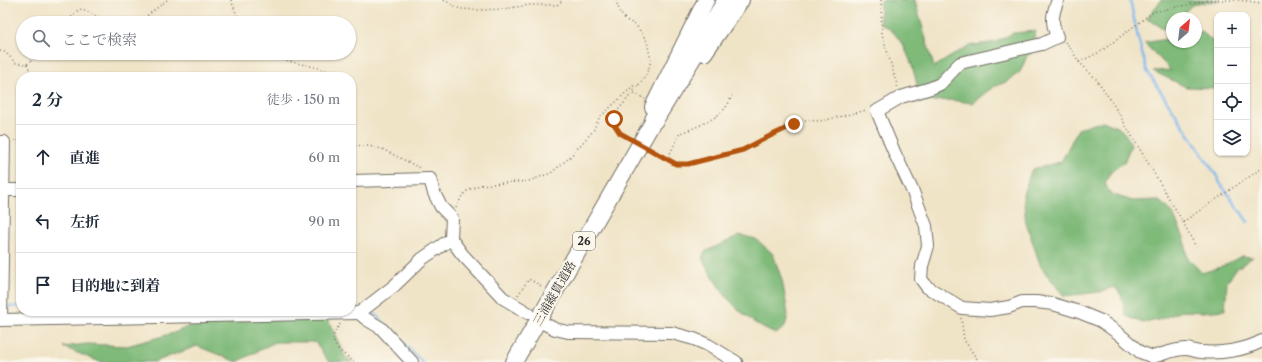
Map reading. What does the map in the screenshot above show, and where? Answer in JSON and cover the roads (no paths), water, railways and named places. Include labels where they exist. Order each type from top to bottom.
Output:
[{"type":"highway","name":"26","points":[[654,120],[680,71],[723,1]]},
{"type":"main road","points":[[637,151],[723,1]]},
{"type":"main road","name":"26","points":[[628,166],[643,129],[723,1]]},
{"type":"main road","name":"三浦縦貫道路","points":[[514,362],[654,120]]},
{"type":"street","points":[[1058,0],[1052,17],[1053,26],[1057,37],[1042,44],[960,63],[940,84],[901,97],[877,111],[913,192],[926,226],[928,246],[922,266],[921,279],[927,287],[962,308],[990,310],[1009,307],[1022,302],[1036,302],[1065,307],[1101,321],[1140,352],[1153,358],[1174,351],[1186,349],[1210,353],[1227,351],[1255,345],[1262,341]]},
{"type":"street","points":[[0,142],[4,142],[1,320],[188,316]]},
{"type":"street","points":[[356,181],[430,178],[434,193],[441,208],[452,218],[451,239],[462,254],[503,298],[528,314]]},
{"type":"street","points":[[4,190],[16,190]]},
{"type":"street","points":[[356,313],[359,313],[394,286],[422,259],[451,239]]},
{"type":"street","points":[[359,313],[381,328],[412,362]]},
{"type":"street","points":[[545,324],[555,329],[568,332],[672,333],[694,338],[736,362]]},
{"type":"waterway","points":[[1130,0],[1147,71],[1220,183],[1248,222]]},
{"type":"waterway","points":[[6,307],[16,306]]},
{"type":"waterway","points":[[374,313],[422,362]]}]
